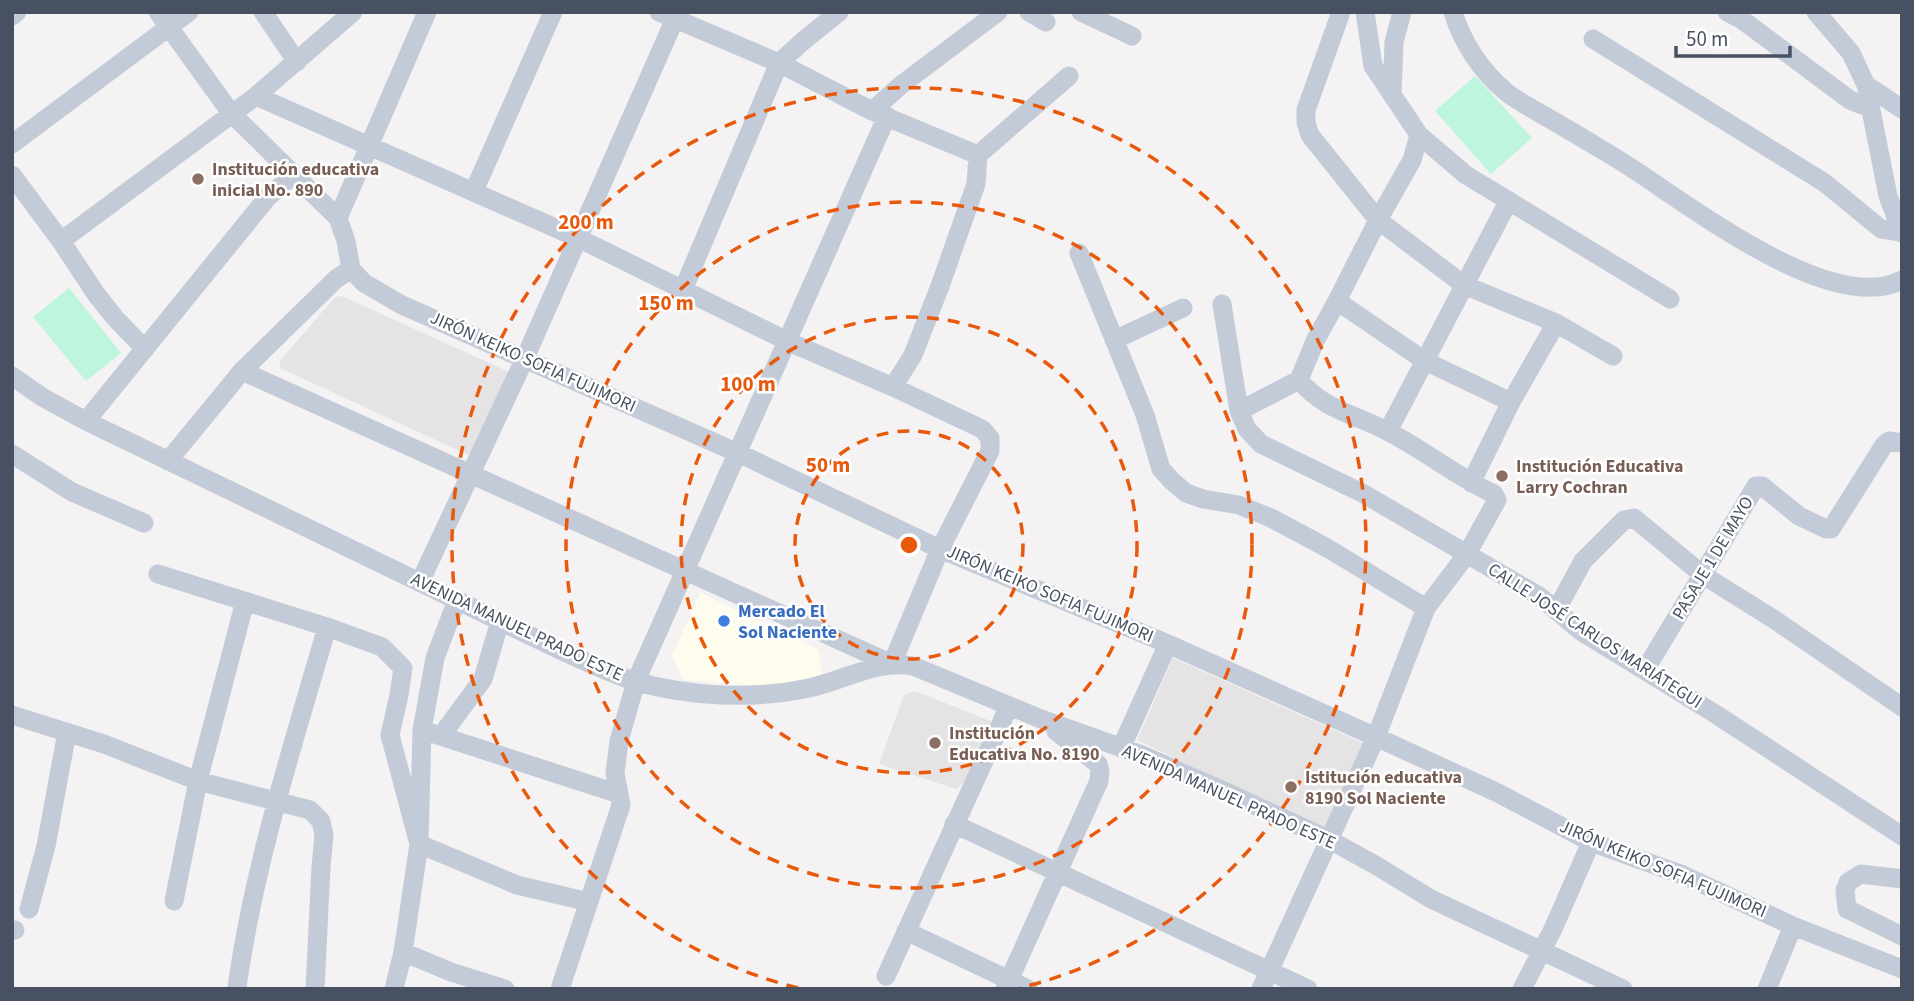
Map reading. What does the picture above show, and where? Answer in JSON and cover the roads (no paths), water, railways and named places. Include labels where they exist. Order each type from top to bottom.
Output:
[{"type":"street","points":[[12,16],[17,12]]},
{"type":"street","points":[[12,144],[163,20],[189,12]]},
{"type":"street","points":[[262,12],[297,62]]},
{"type":"street","points":[[61,241],[256,96],[353,12]]},
{"type":"street","points":[[338,218],[427,12]]},
{"type":"street","points":[[474,191],[553,12]]},
{"type":"street","points":[[683,290],[779,64],[839,12]]},
{"type":"street","points":[[560,989],[621,805],[615,773],[619,741],[636,681],[789,342],[880,114],[901,85],[998,12]]},
{"type":"street","points":[[1029,12],[1046,22]]},
{"type":"street","points":[[1081,12],[1132,36]]},
{"type":"street","points":[[1341,12],[1306,110],[1310,135],[1378,220],[1464,285],[1556,323],[1613,356]]},
{"type":"street","points":[[1365,12],[1373,66],[1419,135],[1466,175],[1670,299]]},
{"type":"street","points":[[1392,95],[1394,42],[1402,12]]},
{"type":"street","points":[[1453,12],[1459,31],[1482,66],[1506,92],[1648,177],[1722,230],[1806,274],[1874,289],[1902,280]]},
{"type":"street","points":[[1727,12],[1741,19],[1850,100],[1862,105],[1868,94]]},
{"type":"street","points":[[1816,12],[1851,53],[1868,94],[1888,196],[1901,233]]},
{"type":"street","points":[[421,582],[578,238],[670,14],[880,114],[978,155]]},
{"type":"street","points":[[163,20],[231,113],[338,218],[346,240],[351,269],[336,279],[242,371],[168,461]]},
{"type":"street","points":[[1593,39],[1825,183],[1881,229],[1901,233]]},
{"type":"street","points":[[893,387],[913,355],[940,286],[976,184],[978,155],[1069,76]]},
{"type":"street","points":[[1868,94],[1902,110]]},
{"type":"street","points":[[242,371],[892,664],[940,549],[990,451],[990,438],[982,429],[789,342],[578,238],[256,96]]},
{"type":"street","points":[[1239,411],[1299,380],[1315,341],[1412,160],[1419,135]]},
{"type":"street","points":[[12,175],[109,310],[145,349]]},
{"type":"street","points":[[86,421],[267,198],[293,175]]},
{"type":"street","points":[[1388,431],[1508,202]]},
{"type":"street","points":[[1079,253],[1145,415],[1161,469],[1171,481],[1186,493],[1239,505],[1271,518],[1329,549],[1426,608]]},
{"type":"street","name":"JIRÓN KEIKO SOFIA FUJIMORI","points":[[351,269],[364,283],[402,304],[738,453],[940,549],[1168,643],[1498,793],[1591,842],[1683,875],[1793,926],[1902,969]]},
{"type":"street","points":[[1337,302],[1425,361],[1511,401]]},
{"type":"street","name":"CALLE JOSÉ CARLOS MARIÁTEGUI","points":[[1222,304],[1239,411],[1247,429],[1261,444],[1364,494],[1539,596],[1582,632],[1902,836]]},
{"type":"street","points":[[1114,340],[1183,308]]},
{"type":"street","points":[[1471,483],[1511,401],[1556,323]]},
{"type":"street","name":"AVENIDA MANUEL PRADO ESTE","points":[[12,376],[41,397],[86,421],[560,650],[636,681],[691,692],[755,696],[809,688],[892,664],[913,666],[1041,719],[1166,765],[1330,841],[1431,899],[1623,989]]},
{"type":"street","points":[[1265,980],[1376,737],[1426,608],[1467,554],[1497,498],[1388,431],[1332,408],[1312,395],[1299,380]]},
{"type":"street","name":"PASAJE 1 DE MAYO","points":[[1645,670],[1756,485],[1762,486],[1799,516],[1831,529],[1884,445],[1889,441],[1902,443]]},
{"type":"street","points":[[12,454],[72,492],[144,523]]},
{"type":"street","points":[[1557,609],[1583,561],[1624,520],[1634,518],[1703,575],[1775,620],[1902,707]]},
{"type":"street","points":[[158,574],[382,647],[402,668],[390,735],[418,844]]},
{"type":"street","points":[[394,989],[403,952],[418,844],[422,730],[435,658],[457,600]]},
{"type":"street","points":[[174,901],[198,781],[245,601]]},
{"type":"street","points":[[441,736],[483,679],[500,621]]},
{"type":"street","points":[[237,987],[243,943],[277,802],[327,627]]},
{"type":"street","points":[[1121,748],[1168,643]]},
{"type":"street","points":[[886,976],[1009,706]]},
{"type":"street","points":[[12,715],[104,744],[198,781],[310,810],[324,827],[316,989]]},
{"type":"street","points":[[1007,984],[1099,781],[1100,771],[1097,764],[1041,719]]},
{"type":"street","points":[[422,730],[619,794]]},
{"type":"street","points":[[29,909],[46,846],[67,732]]},
{"type":"street","points":[[954,824],[1059,873],[1265,980],[1308,989]]},
{"type":"street","points":[[1522,989],[1591,842]]},
{"type":"street","points":[[418,844],[517,885],[589,902]]},
{"type":"street","points":[[1902,879],[1861,874],[1848,882],[1845,897],[1847,909],[1902,936]]},
{"type":"street","points":[[1767,989],[1793,926]]},
{"type":"street","points":[[906,931],[1007,984],[1028,989]]},
{"type":"street","points":[[403,952],[451,972],[505,989]]},
{"type":"place","name":"Institución educativa inicial No. 890","points":[[198,179]]},
{"type":"place","name":"Institución Educativa Larry Cochran","points":[[1502,476]]},
{"type":"place","name":"Mercado El Sol Naciente","points":[[724,621]]},
{"type":"place","name":"Institución Educativa No. 8190","points":[[935,743]]},
{"type":"place","name":"Istitución educativa 8190 Sol Naciente","points":[[1291,787]]}]
